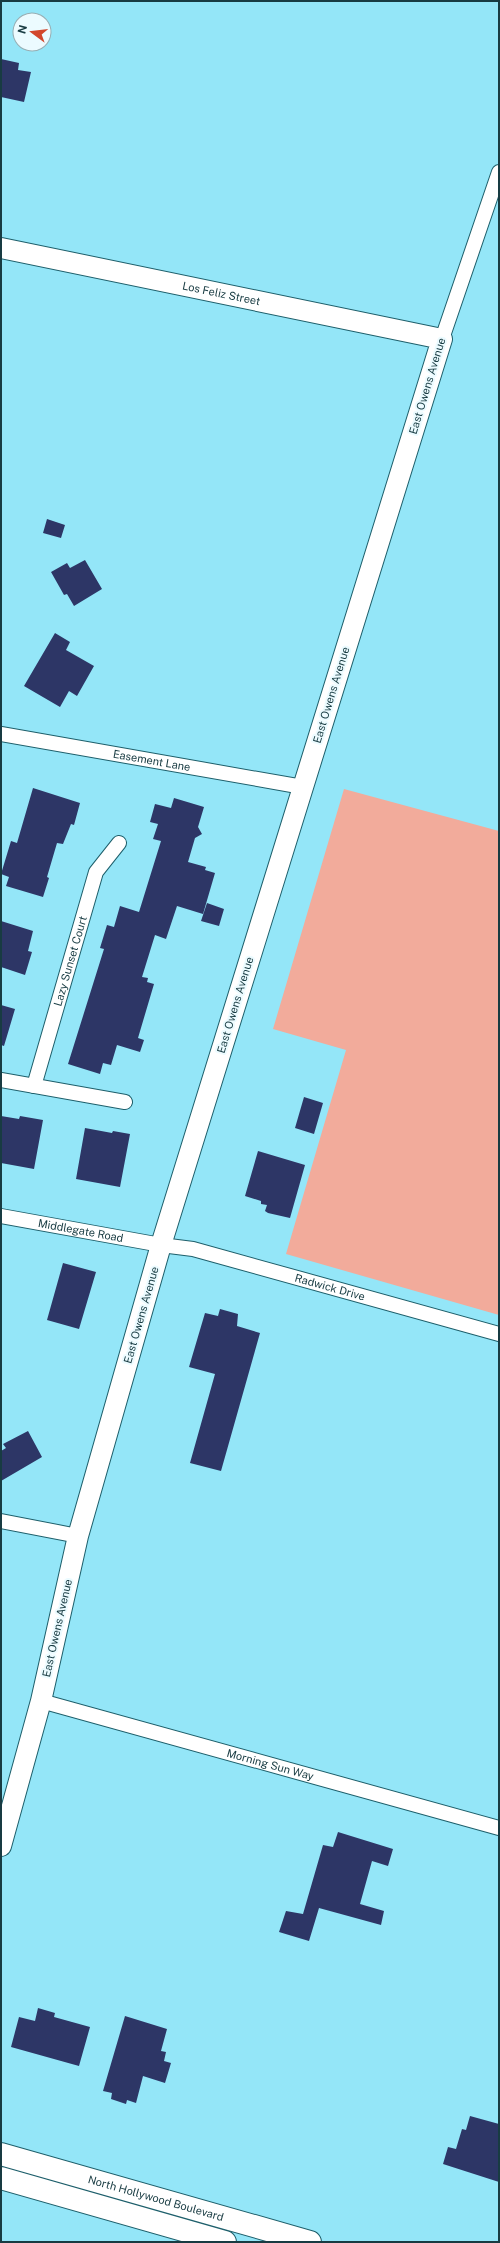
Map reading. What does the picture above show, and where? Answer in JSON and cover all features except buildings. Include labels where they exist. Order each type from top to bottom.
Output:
[{"type":"main road","name":"North Hollywood Boulevard","points":[[1,2154],[310,2242]]},
{"type":"main road","points":[[1,2178],[225,2242]]},
{"type":"street","name":"East Owens Avenue","points":[[1,1846],[41,1701],[78,1536],[160,1245],[442,339],[499,172]]},
{"type":"street","name":"Los Feliz Street","points":[[1,248],[442,339]]},
{"type":"street","name":"Easement Lane","points":[[1,734],[303,787]]},
{"type":"street","name":"Lazy Sunset Court","points":[[34,1086],[96,872],[119,843]]},
{"type":"street","points":[[1,1080],[125,1102]]},
{"type":"street","name":"Middlegate Road","points":[[1,1216],[160,1245]]},
{"type":"street","name":"Radwick Drive","points":[[160,1245],[193,1249],[499,1334]]},
{"type":"street","points":[[1,1522],[78,1536]]},
{"type":"street","name":"Morning Sun Way","points":[[41,1701],[499,1828]]},
{"type":"shaded area","points":[[344,789],[499,831],[499,1315],[286,1254],[346,1050],[273,1029]]}]
